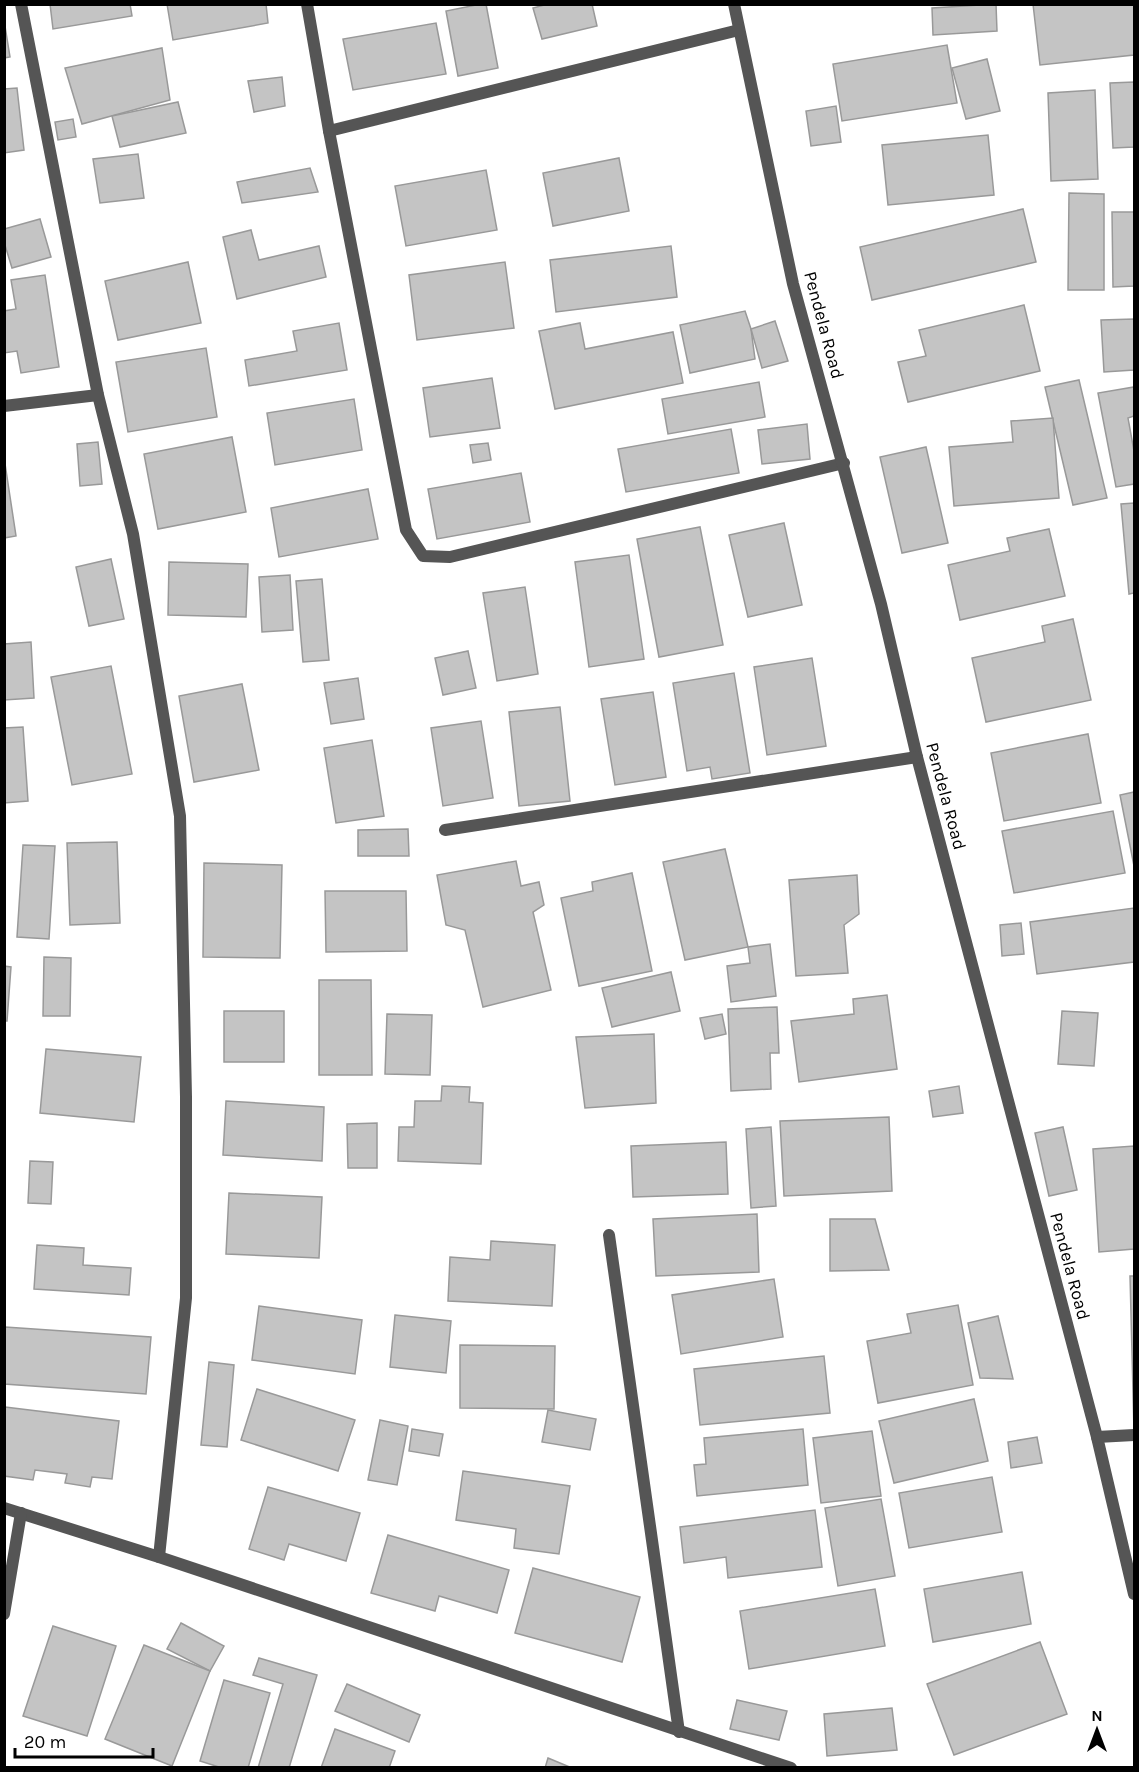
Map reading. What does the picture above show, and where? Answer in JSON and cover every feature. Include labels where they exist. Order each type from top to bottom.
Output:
[{"type":"street","points":[[21,4],[98,395],[133,534],[180,816],[186,1298],[159,1557]]},
{"type":"street","points":[[307,4],[329,131],[406,530],[423,556],[450,557],[844,463]]},
{"type":"street","name":"Pendela Road","points":[[734,4],[794,284],[881,604],[917,757],[1097,1437],[1134,1594]]},
{"type":"street","points":[[329,131],[739,30]]},
{"type":"street","points":[[4,406],[98,395]]},
{"type":"street","points":[[445,830],[917,757]]},
{"type":"street","points":[[609,1235],[679,1732]]},
{"type":"street","points":[[1097,1437],[1134,1435]]},
{"type":"street","points":[[4,1508],[159,1557],[679,1732],[791,1767]]},
{"type":"street","points":[[4,1614],[21,1513]]},
{"type":"building","points":[[50,4],[130,4],[132,16],[53,29]]},
{"type":"building","points":[[167,4],[266,4],[268,23],[173,40]]},
{"type":"building","points":[[486,4],[498,68],[458,76],[446,11]]},
{"type":"building","points":[[548,4],[592,4],[597,26],[542,39],[533,8]]},
{"type":"building","points":[[996,4],[997,31],[933,35],[932,8]]},
{"type":"building","points":[[1033,4],[1134,4],[1134,55],[1040,65]]},
{"type":"building","points":[[4,20],[10,57],[4,58]]},
{"type":"building","points":[[436,23],[446,74],[353,90],[343,39]]},
{"type":"building","points":[[947,45],[957,103],[842,121],[833,64]]},
{"type":"building","points":[[162,48],[170,100],[82,124],[65,68]]},
{"type":"building","points":[[987,59],[1000,111],[966,119],[952,68]]},
{"type":"building","points":[[282,77],[285,106],[254,112],[248,81]]},
{"type":"building","points":[[1134,82],[1134,147],[1113,148],[1110,83]]},
{"type":"building","points":[[17,88],[24,150],[4,153],[4,89]]},
{"type":"building","points":[[1095,90],[1098,179],[1051,181],[1048,93]]},
{"type":"building","points":[[178,102],[186,133],[120,147],[112,116]]},
{"type":"building","points":[[836,106],[841,142],[811,146],[806,111]]},
{"type":"building","points":[[73,119],[76,137],[58,140],[55,122]]},
{"type":"building","points":[[988,135],[994,195],[888,205],[882,145]]},
{"type":"building","points":[[138,154],[144,198],[100,203],[93,159]]},
{"type":"building","points":[[619,158],[629,211],[553,226],[543,173]]},
{"type":"building","points":[[310,168],[318,192],[242,203],[237,182]]},
{"type":"building","points":[[486,170],[497,230],[406,246],[395,186]]},
{"type":"building","points":[[1069,193],[1104,194],[1104,290],[1068,290]]},
{"type":"building","points":[[1023,209],[1036,262],[872,300],[860,247]]},
{"type":"building","points":[[1112,212],[1134,212],[1134,286],[1113,287]]},
{"type":"building","points":[[40,219],[51,257],[12,268],[4,242],[4,229]]},
{"type":"building","points":[[251,230],[259,260],[319,246],[326,277],[237,299],[223,237]]},
{"type":"building","points":[[671,246],[677,297],[556,312],[550,260]]},
{"type":"building","points":[[188,262],[201,323],[118,340],[105,281]]},
{"type":"building","points":[[505,262],[514,328],[417,340],[409,275]]},
{"type":"building","points":[[45,275],[59,367],[21,373],[17,351],[4,353],[4,311],[16,309],[11,280]]},
{"type":"building","points":[[1024,305],[1040,371],[908,402],[898,362],[926,356],[919,330]]},
{"type":"building","points":[[745,311],[751,329],[755,359],[690,373],[680,325]]},
{"type":"building","points":[[1134,319],[1134,370],[1104,372],[1101,320]]},
{"type":"building","points":[[775,321],[788,361],[762,368],[751,329]]},
{"type":"building","points":[[339,323],[347,370],[249,386],[245,360],[297,351],[293,331]]},
{"type":"building","points":[[580,323],[585,349],[673,332],[683,383],[555,409],[539,331]]},
{"type":"building","points":[[206,348],[217,417],[128,432],[116,362]]},
{"type":"building","points":[[492,378],[500,428],[430,437],[423,388]]},
{"type":"building","points":[[1079,380],[1107,498],[1073,505],[1045,387]]},
{"type":"building","points":[[759,382],[765,417],[668,434],[662,399]]},
{"type":"building","points":[[1134,387],[1134,416],[1128,418],[1134,451],[1134,484],[1116,487],[1098,393]]},
{"type":"building","points":[[354,399],[362,450],[275,465],[267,413]]},
{"type":"building","points":[[1053,418],[1059,498],[954,506],[949,447],[1013,442],[1011,421]]},
{"type":"building","points":[[807,424],[810,459],[762,464],[758,430]]},
{"type":"building","points":[[731,429],[739,473],[626,492],[618,449]]},
{"type":"building","points":[[232,437],[246,512],[158,529],[144,454]]},
{"type":"building","points":[[98,442],[102,484],[80,486],[77,444]]},
{"type":"building","points":[[488,443],[491,460],[473,463],[470,445]]},
{"type":"building","points":[[926,447],[948,543],[902,553],[880,457]]},
{"type":"building","points":[[4,457],[16,536],[4,538]]},
{"type":"building","points":[[521,473],[530,522],[437,539],[428,489]]},
{"type":"building","points":[[368,489],[378,539],[279,557],[271,508]]},
{"type":"building","points":[[1134,503],[1134,593],[1129,594],[1121,504]]},
{"type":"building","points":[[784,523],[802,605],[748,617],[729,535]]},
{"type":"building","points":[[700,527],[723,645],[659,657],[637,539]]},
{"type":"building","points":[[1049,529],[1065,596],[960,620],[948,565],[1010,551],[1007,538]]},
{"type":"building","points":[[629,555],[644,659],[589,667],[575,562]]},
{"type":"building","points":[[111,559],[124,619],[89,626],[76,567]]},
{"type":"building","points":[[169,562],[248,564],[246,617],[168,615]]},
{"type":"building","points":[[290,575],[293,630],[262,632],[259,577]]},
{"type":"building","points":[[322,579],[329,660],[303,662],[296,581]]},
{"type":"building","points":[[525,587],[538,674],[497,681],[483,593]]},
{"type":"building","points":[[1073,619],[1091,700],[986,722],[972,658],[1045,642],[1042,626]]},
{"type":"building","points":[[31,642],[34,698],[4,700],[4,644]]},
{"type":"building","points":[[468,651],[476,688],[443,695],[435,658]]},
{"type":"building","points":[[812,658],[826,746],[767,755],[754,667]]},
{"type":"building","points":[[111,666],[132,774],[72,785],[51,677]]},
{"type":"building","points":[[734,673],[750,773],[712,779],[710,767],[687,771],[673,683]]},
{"type":"building","points":[[358,678],[364,719],[331,724],[324,683]]},
{"type":"building","points":[[242,684],[259,770],[194,782],[179,696]]},
{"type":"building","points":[[653,692],[666,777],[615,785],[601,699]]},
{"type":"building","points":[[560,707],[570,801],[519,806],[509,712]]},
{"type":"building","points":[[481,721],[493,798],[443,806],[431,728]]},
{"type":"building","points":[[23,727],[28,801],[4,803],[4,728]]},
{"type":"building","points":[[1088,734],[1101,803],[1004,821],[991,753]]},
{"type":"building","points":[[372,740],[384,816],[336,823],[324,748]]},
{"type":"building","points":[[1134,792],[1134,866],[1120,795]]},
{"type":"building","points":[[1113,811],[1125,873],[1014,893],[1002,831]]},
{"type":"building","points":[[408,829],[409,856],[358,856],[358,830]]},
{"type":"building","points":[[117,842],[120,923],[70,925],[67,843]]},
{"type":"building","points":[[23,845],[55,846],[49,939],[17,937]]},
{"type":"building","points":[[725,849],[748,947],[685,960],[663,862]]},
{"type":"building","points":[[516,861],[521,886],[539,882],[544,905],[533,912],[551,990],[483,1007],[465,930],[446,925],[437,875]]},
{"type":"building","points":[[204,863],[282,865],[280,958],[203,957]]},
{"type":"building","points":[[632,873],[652,971],[579,986],[561,898],[593,891],[592,882]]},
{"type":"building","points":[[857,875],[859,914],[844,925],[848,973],[796,976],[789,880]]},
{"type":"building","points":[[325,891],[406,891],[407,951],[326,952]]},
{"type":"building","points":[[1134,908],[1134,962],[1037,974],[1030,922]]},
{"type":"building","points":[[1021,923],[1024,954],[1002,956],[1000,925]]},
{"type":"building","points":[[770,944],[776,996],[731,1002],[727,966],[750,963],[748,947]]},
{"type":"building","points":[[44,957],[71,958],[70,1016],[43,1016]]},
{"type":"building","points":[[4,966],[11,967],[7,1021],[4,1021]]},
{"type":"building","points":[[671,972],[680,1011],[612,1027],[602,988]]},
{"type":"building","points":[[319,980],[371,980],[372,1075],[319,1075]]},
{"type":"building","points":[[887,995],[897,1069],[799,1082],[791,1021],[854,1014],[853,999]]},
{"type":"building","points":[[777,1007],[779,1053],[770,1053],[771,1089],[731,1091],[728,1009]]},
{"type":"building","points":[[224,1011],[284,1011],[284,1062],[224,1062]]},
{"type":"building","points":[[1062,1011],[1098,1013],[1094,1066],[1058,1064]]},
{"type":"building","points":[[387,1014],[432,1015],[430,1075],[385,1074]]},
{"type":"building","points":[[722,1014],[726,1034],[705,1039],[700,1018]]},
{"type":"building","points":[[654,1034],[656,1103],[585,1108],[576,1037]]},
{"type":"building","points":[[46,1049],[141,1057],[134,1122],[40,1113]]},
{"type":"building","points":[[442,1086],[470,1087],[469,1102],[483,1103],[481,1164],[398,1161],[399,1127],[414,1127],[415,1101],[441,1101]]},
{"type":"building","points":[[959,1086],[963,1113],[933,1117],[929,1091]]},
{"type":"building","points":[[226,1101],[324,1107],[322,1161],[223,1155]]},
{"type":"building","points":[[889,1117],[892,1191],[784,1196],[780,1121]]},
{"type":"building","points":[[377,1123],[377,1168],[348,1168],[347,1124]]},
{"type":"building","points":[[771,1127],[776,1206],[751,1208],[746,1129]]},
{"type":"building","points":[[1063,1127],[1077,1190],[1049,1196],[1035,1133]]},
{"type":"building","points":[[726,1142],[728,1194],[633,1197],[631,1146]]},
{"type":"building","points":[[1134,1146],[1134,1249],[1099,1252],[1093,1149]]},
{"type":"building","points":[[30,1161],[53,1162],[51,1204],[28,1203]]},
{"type":"building","points":[[229,1193],[322,1197],[319,1258],[226,1254]]},
{"type":"building","points":[[757,1214],[759,1272],[656,1276],[653,1219]]},
{"type":"building","points":[[830,1219],[875,1219],[889,1270],[830,1271]]},
{"type":"building","points":[[491,1241],[555,1245],[552,1306],[448,1301],[450,1257],[490,1260]]},
{"type":"building","points":[[37,1245],[84,1248],[83,1265],[131,1268],[129,1295],[34,1289]]},
{"type":"building","points":[[1130,1276],[1134,1276],[1134,1431]]},
{"type":"building","points":[[774,1279],[783,1337],[681,1354],[672,1295]]},
{"type":"building","points":[[958,1305],[973,1385],[878,1403],[867,1341],[911,1333],[907,1314]]},
{"type":"building","points":[[259,1306],[362,1320],[355,1374],[252,1360]]},
{"type":"building","points":[[395,1315],[451,1321],[446,1373],[390,1367]]},
{"type":"building","points":[[998,1316],[1013,1379],[980,1378],[968,1323]]},
{"type":"building","points":[[5,1327],[151,1337],[146,1394],[4,1384]]},
{"type":"building","points":[[460,1345],[555,1346],[554,1409],[460,1408]]},
{"type":"building","points":[[824,1356],[830,1413],[700,1425],[694,1369]]},
{"type":"building","points":[[209,1362],[234,1365],[227,1447],[201,1445]]},
{"type":"building","points":[[257,1389],[355,1420],[338,1471],[241,1440]]},
{"type":"building","points":[[974,1399],[988,1461],[894,1483],[879,1421]]},
{"type":"building","points":[[5,1407],[119,1421],[112,1479],[92,1477],[90,1487],[65,1483],[67,1474],[35,1470],[33,1480],[4,1476]]},
{"type":"building","points":[[548,1410],[596,1419],[590,1450],[542,1442]]},
{"type":"building","points":[[380,1420],[408,1426],[397,1485],[368,1480]]},
{"type":"building","points":[[412,1429],[443,1434],[439,1456],[409,1451]]},
{"type":"building","points":[[803,1429],[808,1485],[697,1496],[694,1465],[706,1464],[704,1438]]},
{"type":"building","points":[[872,1431],[881,1496],[821,1503],[813,1438]]},
{"type":"building","points":[[1037,1437],[1042,1463],[1011,1468],[1008,1442]]},
{"type":"building","points":[[463,1471],[570,1486],[559,1554],[514,1548],[516,1529],[456,1520]]},
{"type":"building","points":[[992,1477],[1002,1532],[909,1548],[899,1493]]},
{"type":"building","points":[[268,1487],[360,1513],[346,1561],[289,1544],[284,1560],[249,1549]]},
{"type":"building","points":[[881,1499],[895,1576],[838,1586],[825,1508]]},
{"type":"building","points":[[815,1510],[822,1567],[728,1578],[726,1557],[684,1563],[680,1527]]},
{"type":"building","points":[[388,1535],[509,1570],[497,1613],[439,1596],[435,1611],[371,1593]]},
{"type":"building","points":[[533,1568],[640,1597],[622,1662],[515,1633]]},
{"type":"building","points":[[1022,1572],[1031,1624],[933,1642],[924,1589]]},
{"type":"building","points":[[875,1589],[885,1646],[749,1669],[740,1611]]},
{"type":"building","points":[[181,1623],[224,1646],[210,1671],[167,1649]]},
{"type":"building","points":[[53,1626],[116,1646],[87,1736],[23,1716]]},
{"type":"building","points":[[1040,1642],[1067,1714],[954,1755],[927,1684]]},
{"type":"building","points":[[144,1645],[210,1671],[172,1766],[105,1739]]},
{"type":"building","points":[[259,1658],[317,1675],[289,1768],[258,1768],[283,1684],[253,1675]]},
{"type":"building","points":[[224,1680],[270,1693],[248,1768],[222,1768],[200,1761]]},
{"type":"building","points":[[347,1684],[420,1715],[409,1742],[335,1711]]},
{"type":"building","points":[[737,1700],[787,1711],[779,1740],[730,1729]]},
{"type":"building","points":[[892,1708],[897,1750],[827,1756],[824,1714]]},
{"type":"building","points":[[335,1729],[395,1751],[389,1768],[321,1768]]},
{"type":"building","points":[[548,1758],[572,1768],[545,1768]]}]
